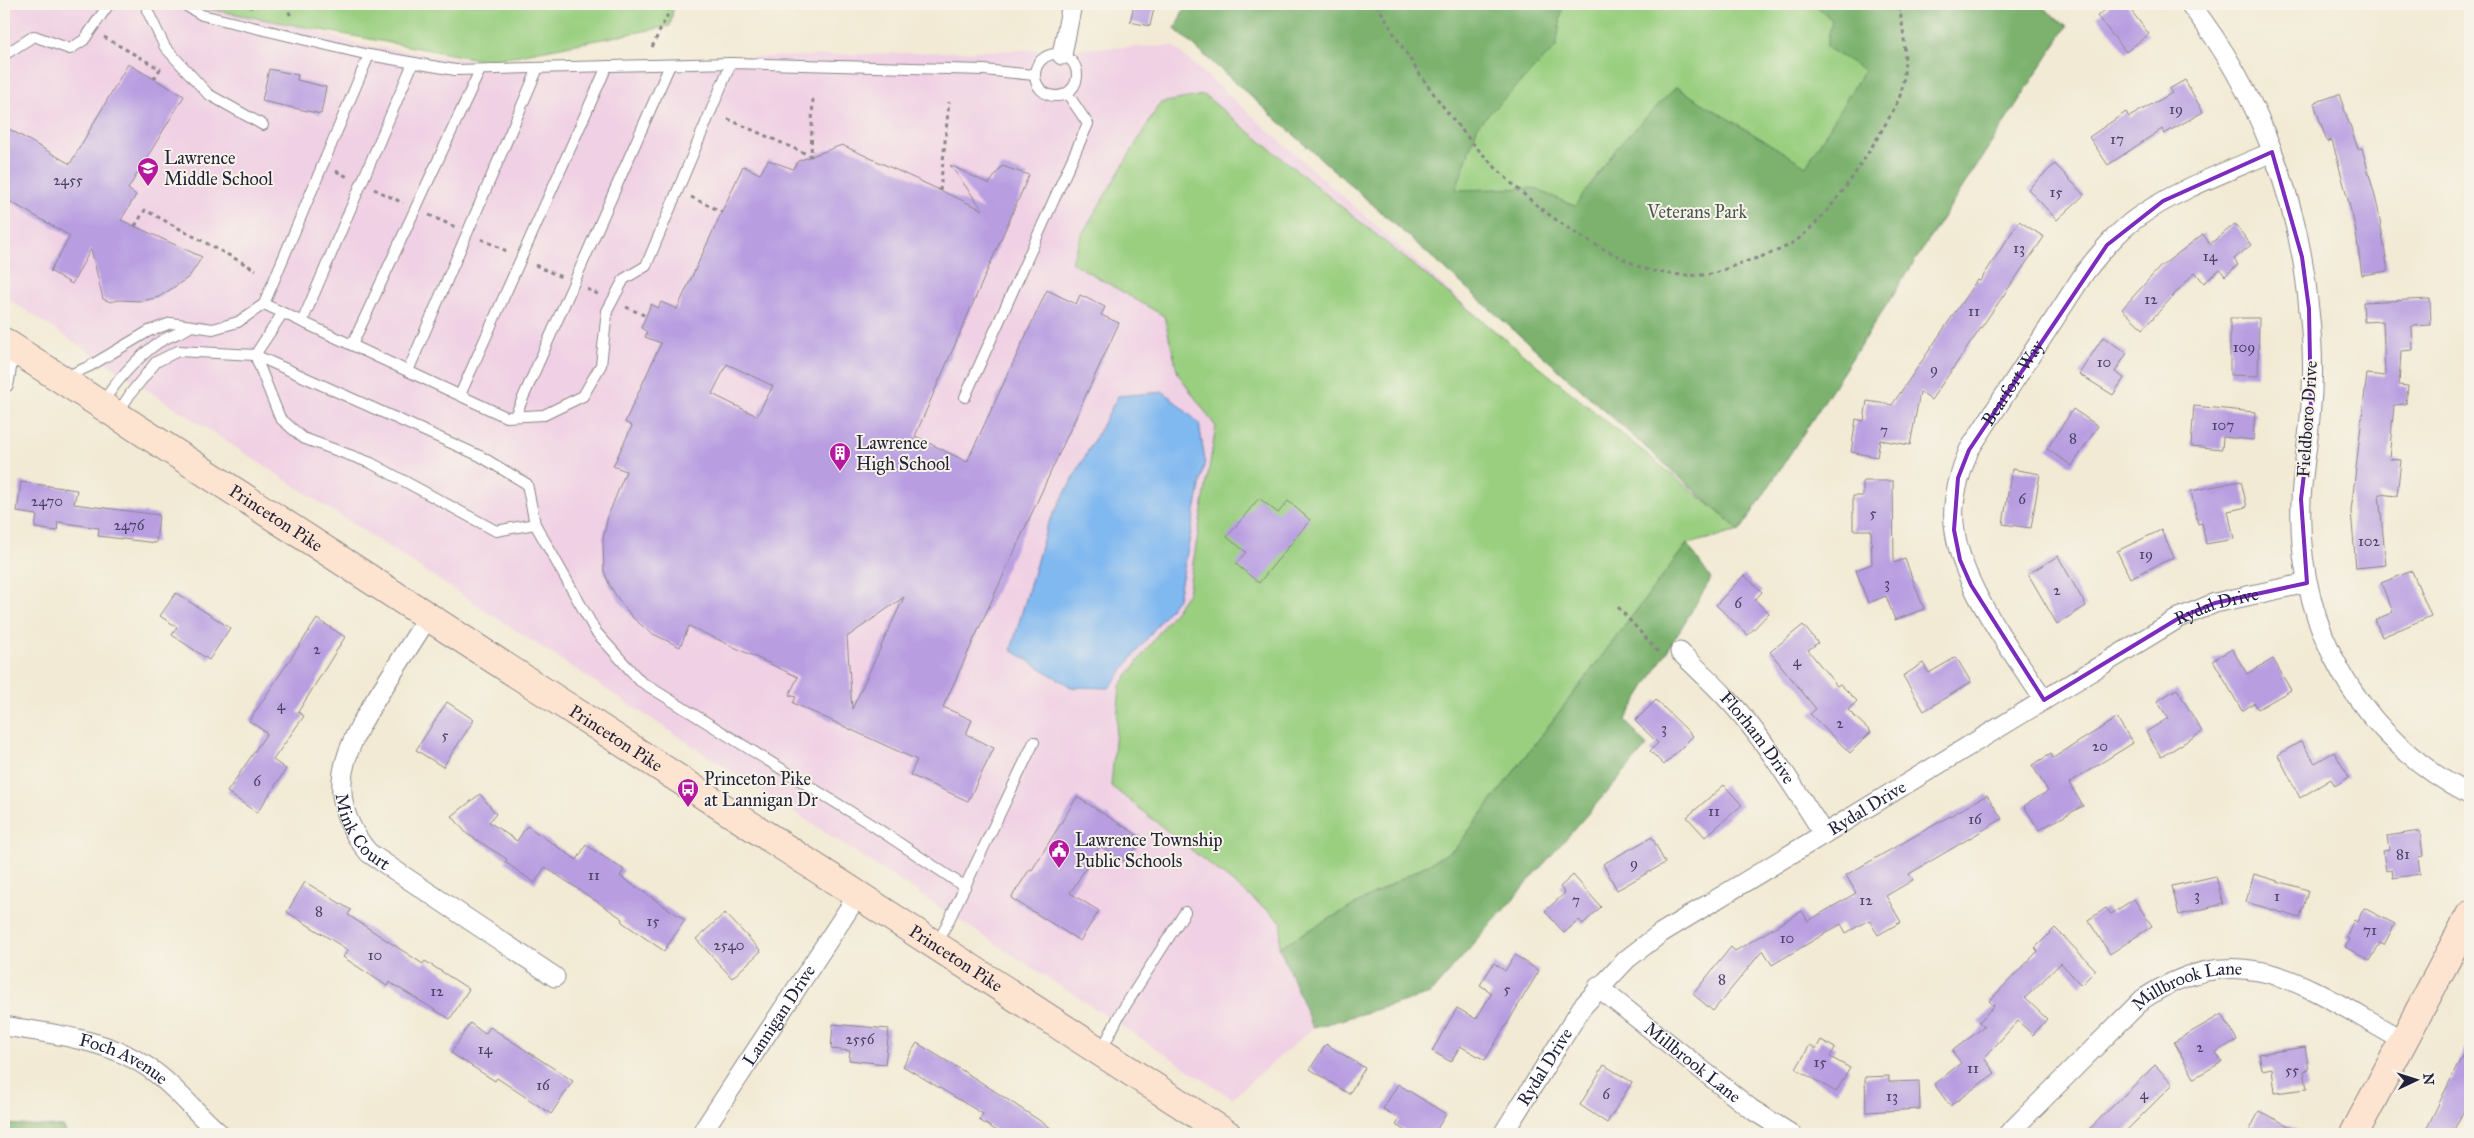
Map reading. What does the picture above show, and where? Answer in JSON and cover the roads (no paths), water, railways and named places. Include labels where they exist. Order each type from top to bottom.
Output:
[{"type":"main road","name":"Princeton Pike","points":[[7,344],[1227,1134]]},
{"type":"main road","points":[[2354,1134],[2470,915]]},
{"type":"street","points":[[1062,55],[1072,4]]},
{"type":"street","name":"Fieldboro Drive","points":[[2190,4],[2227,59],[2253,108],[2272,152],[2290,205],[2300,248],[2309,309],[2312,362],[2310,415],[2301,499],[2301,543],[2307,583],[2318,623],[2333,658],[2352,691],[2375,722],[2405,753],[2440,779],[2470,795]]},
{"type":"street","name":"Bearfort Way","points":[[2044,700],[1971,585],[1960,560],[1954,530],[1954,505],[1958,478],[1969,450],[2085,272],[2107,245],[2137,218],[2163,201],[2272,152]]},
{"type":"street","points":[[4,383],[7,344]]},
{"type":"street","name":"Rydal Drive","points":[[1503,1134],[1582,1008],[1598,987],[1627,958],[1661,934],[2179,618],[2215,603],[2307,583]]},
{"type":"street","name":"Mink Court","points":[[428,617],[358,726],[343,768],[341,794],[345,817],[355,837],[369,853],[555,977]]},
{"type":"street","name":"Florham Drive","points":[[1680,652],[1717,688],[1755,731],[1824,834]]},
{"type":"street","name":"Lannigan Drive","points":[[701,1134],[858,895]]},
{"type":"street","name":"Millbrook Lane","points":[[2008,1134],[2143,999],[2166,983],[2192,973],[2216,968],[2243,967],[2270,972],[2294,981],[2404,1041]]},
{"type":"street","name":"Millbrook Lane","points":[[1598,987],[1751,1109],[1791,1134]]},
{"type":"street","name":"Foch Avenue","points":[[4,1026],[79,1038],[135,1059],[161,1077],[220,1134]]},
{"type":"lane","points":[[4,55],[34,36],[70,49],[84,40],[109,4]]},
{"type":"lane","points":[[146,4],[147,10],[165,47],[208,94],[263,125]]},
{"type":"lane","points":[[183,4],[202,15],[369,55],[455,70],[731,63],[984,70],[1034,75]]},
{"type":"lane","points":[[1056,54],[1062,55],[1073,63],[1076,69],[1076,83],[1068,93],[1055,97],[1048,96],[1038,88],[1034,75],[1038,62],[1043,58],[1056,54]]},
{"type":"lane","points":[[61,379],[90,366],[149,332],[172,324],[213,329],[238,322],[264,304],[369,55]]},
{"type":"lane","points":[[302,322],[413,63]]},
{"type":"lane","points":[[264,304],[282,314],[506,416],[544,415],[583,396],[601,365],[607,311],[624,278],[646,266],[731,63]]},
{"type":"lane","points":[[515,416],[670,65]]},
{"type":"lane","points":[[460,396],[607,66]]},
{"type":"lane","points":[[408,371],[538,68]]},
{"type":"lane","points":[[352,345],[480,70]]},
{"type":"lane","points":[[965,398],[1088,124],[1068,93]]},
{"type":"lane","points":[[255,356],[282,314]]},
{"type":"lane","points":[[108,410],[116,383],[156,344],[178,335],[190,327]]},
{"type":"lane","points":[[108,410],[131,393],[156,362],[178,351],[255,356],[480,456],[527,484],[535,524],[596,632],[640,682],[875,827],[965,887]]},
{"type":"lane","points":[[255,356],[280,418],[303,438],[372,464],[496,531],[535,524]]},
{"type":"lane","points":[[937,946],[1034,742]]},
{"type":"lane","points":[[1100,1052],[1120,1014],[1185,912]]},
{"type":"water","points":[[1164,392],[1199,423],[1205,461],[1178,598],[1109,688],[1071,687],[1011,650],[1047,526],[1118,396]]},
{"type":"place","name":"Lawrence Middle School","points":[[148,187]]},
{"type":"place","name":"Lawrence High School","points":[[840,472]]},
{"type":"place","name":"Princeton Pike at Lannigan Dr","points":[[688,808]]},
{"type":"place","name":"Lawrence Township Public Schools","points":[[1059,869]]},
{"type":"park label","name":"Veterans Park","points":[[1697,212]]}]
